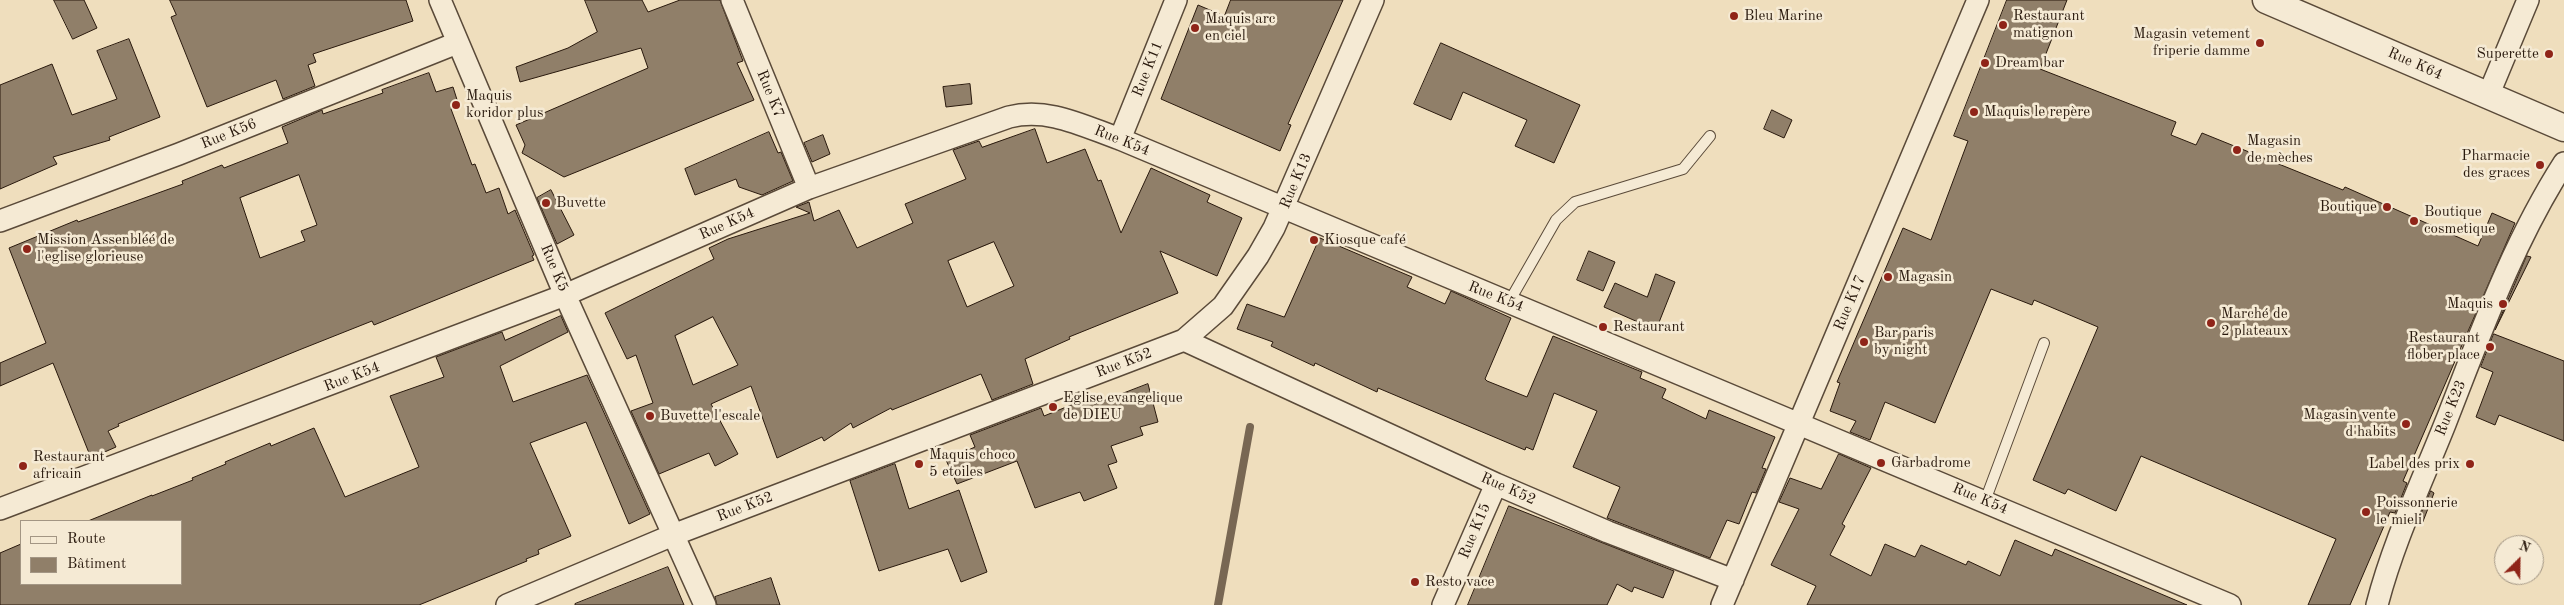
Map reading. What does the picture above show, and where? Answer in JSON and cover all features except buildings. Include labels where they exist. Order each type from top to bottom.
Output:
[{"type":"street","name":"Rue K5","points":[[440,0],[565,295],[705,605]]},
{"type":"street","name":"Rue K7","points":[[732,0],[808,188]]},
{"type":"street","name":"Rue K11","points":[[1120,139],[1176,0]]},
{"type":"street","name":"Rue K13","points":[[1184,340],[1223,306],[1258,256],[1284,209],[1373,0]]},
{"type":"street","name":"Rue K17","points":[[1722,605],[1978,0]]},
{"type":"street","name":"Rue K64","points":[[2266,0],[2564,128]]},
{"type":"street","points":[[2488,96],[2528,0]]},
{"type":"street","name":"Rue K56","points":[[0,221],[180,154],[457,43]]},
{"type":"street","name":"Rue K54","points":[[0,509],[565,295],[808,188],[1024,113],[1042,113],[1120,139],[1284,209],[1799,422],[2230,605]]},
{"type":"street","name":"Rue K23","points":[[2376,605],[2400,534],[2514,254],[2545,193],[2564,163]]},
{"type":"street","name":"Rue K52","points":[[507,605],[673,534],[1184,340],[1496,484],[1608,532],[1733,580]]},
{"type":"street","name":"Rue K15","points":[[1443,605],[1496,484]]},
{"type":"lane","points":[[1509,302],[1556,220],[1575,202],[1683,169],[1710,136]]},
{"type":"lane","points":[[1985,501],[2044,343]]},
{"type":"waterway","points":[[1218,605],[1250,427]]},
{"type":"place","name":"Bleu Marine","points":[[1734,16]]},
{"type":"place","name":"Restaurant matignon","points":[[2003,25]]},
{"type":"place","name":"Maquis arc en ciel","points":[[1195,28]]},
{"type":"place","name":"Magasin vetement friperie damme","points":[[2260,43]]},
{"type":"place","name":"Superette","points":[[2549,54]]},
{"type":"place","name":"Dream bar","points":[[1985,63]]},
{"type":"place","name":"Maquis koridor plus","points":[[456,105]]},
{"type":"place","name":"Maquis le repère","points":[[1974,112]]},
{"type":"place","name":"Magasin de mèches","points":[[2237,150]]},
{"type":"place","name":"Pharmacie des graces","points":[[2540,165]]},
{"type":"place","name":"Buvette","points":[[546,203]]},
{"type":"place","name":"Boutique","points":[[2387,207]]},
{"type":"place","name":"Boutique cosmetique","points":[[2414,221]]},
{"type":"place","name":"Kiosque café","points":[[1314,240]]},
{"type":"place","name":"Mission Assenbléé de l'eglise glorieuse","points":[[27,249]]},
{"type":"place","name":"Magasin","points":[[1888,277]]},
{"type":"place","name":"Maquis","points":[[2503,304]]},
{"type":"place","name":"Marché de 2 plateaux","points":[[2211,323]]},
{"type":"place","name":"Restaurant","points":[[1603,327]]},
{"type":"place","name":"Bar paris by night","points":[[1864,342]]},
{"type":"place","name":"Restaurant flober place","points":[[2490,347]]},
{"type":"place","name":"Eglise evangelique de DIEU","points":[[1053,407]]},
{"type":"place","name":"Buvette l'escale","points":[[650,416]]},
{"type":"place","name":"Magasin vente d'habits","points":[[2406,424]]},
{"type":"place","name":"Garbadrome","points":[[1881,463]]},
{"type":"place","name":"Maquis choco 5 etoiles","points":[[919,464]]},
{"type":"place","name":"Label des prix","points":[[2470,464]]},
{"type":"place","name":"Restaurant africain","points":[[23,466]]},
{"type":"place","name":"Poissonnerie le mieli","points":[[2366,512]]},
{"type":"place","name":"Resto vace","points":[[1415,582]]}]
